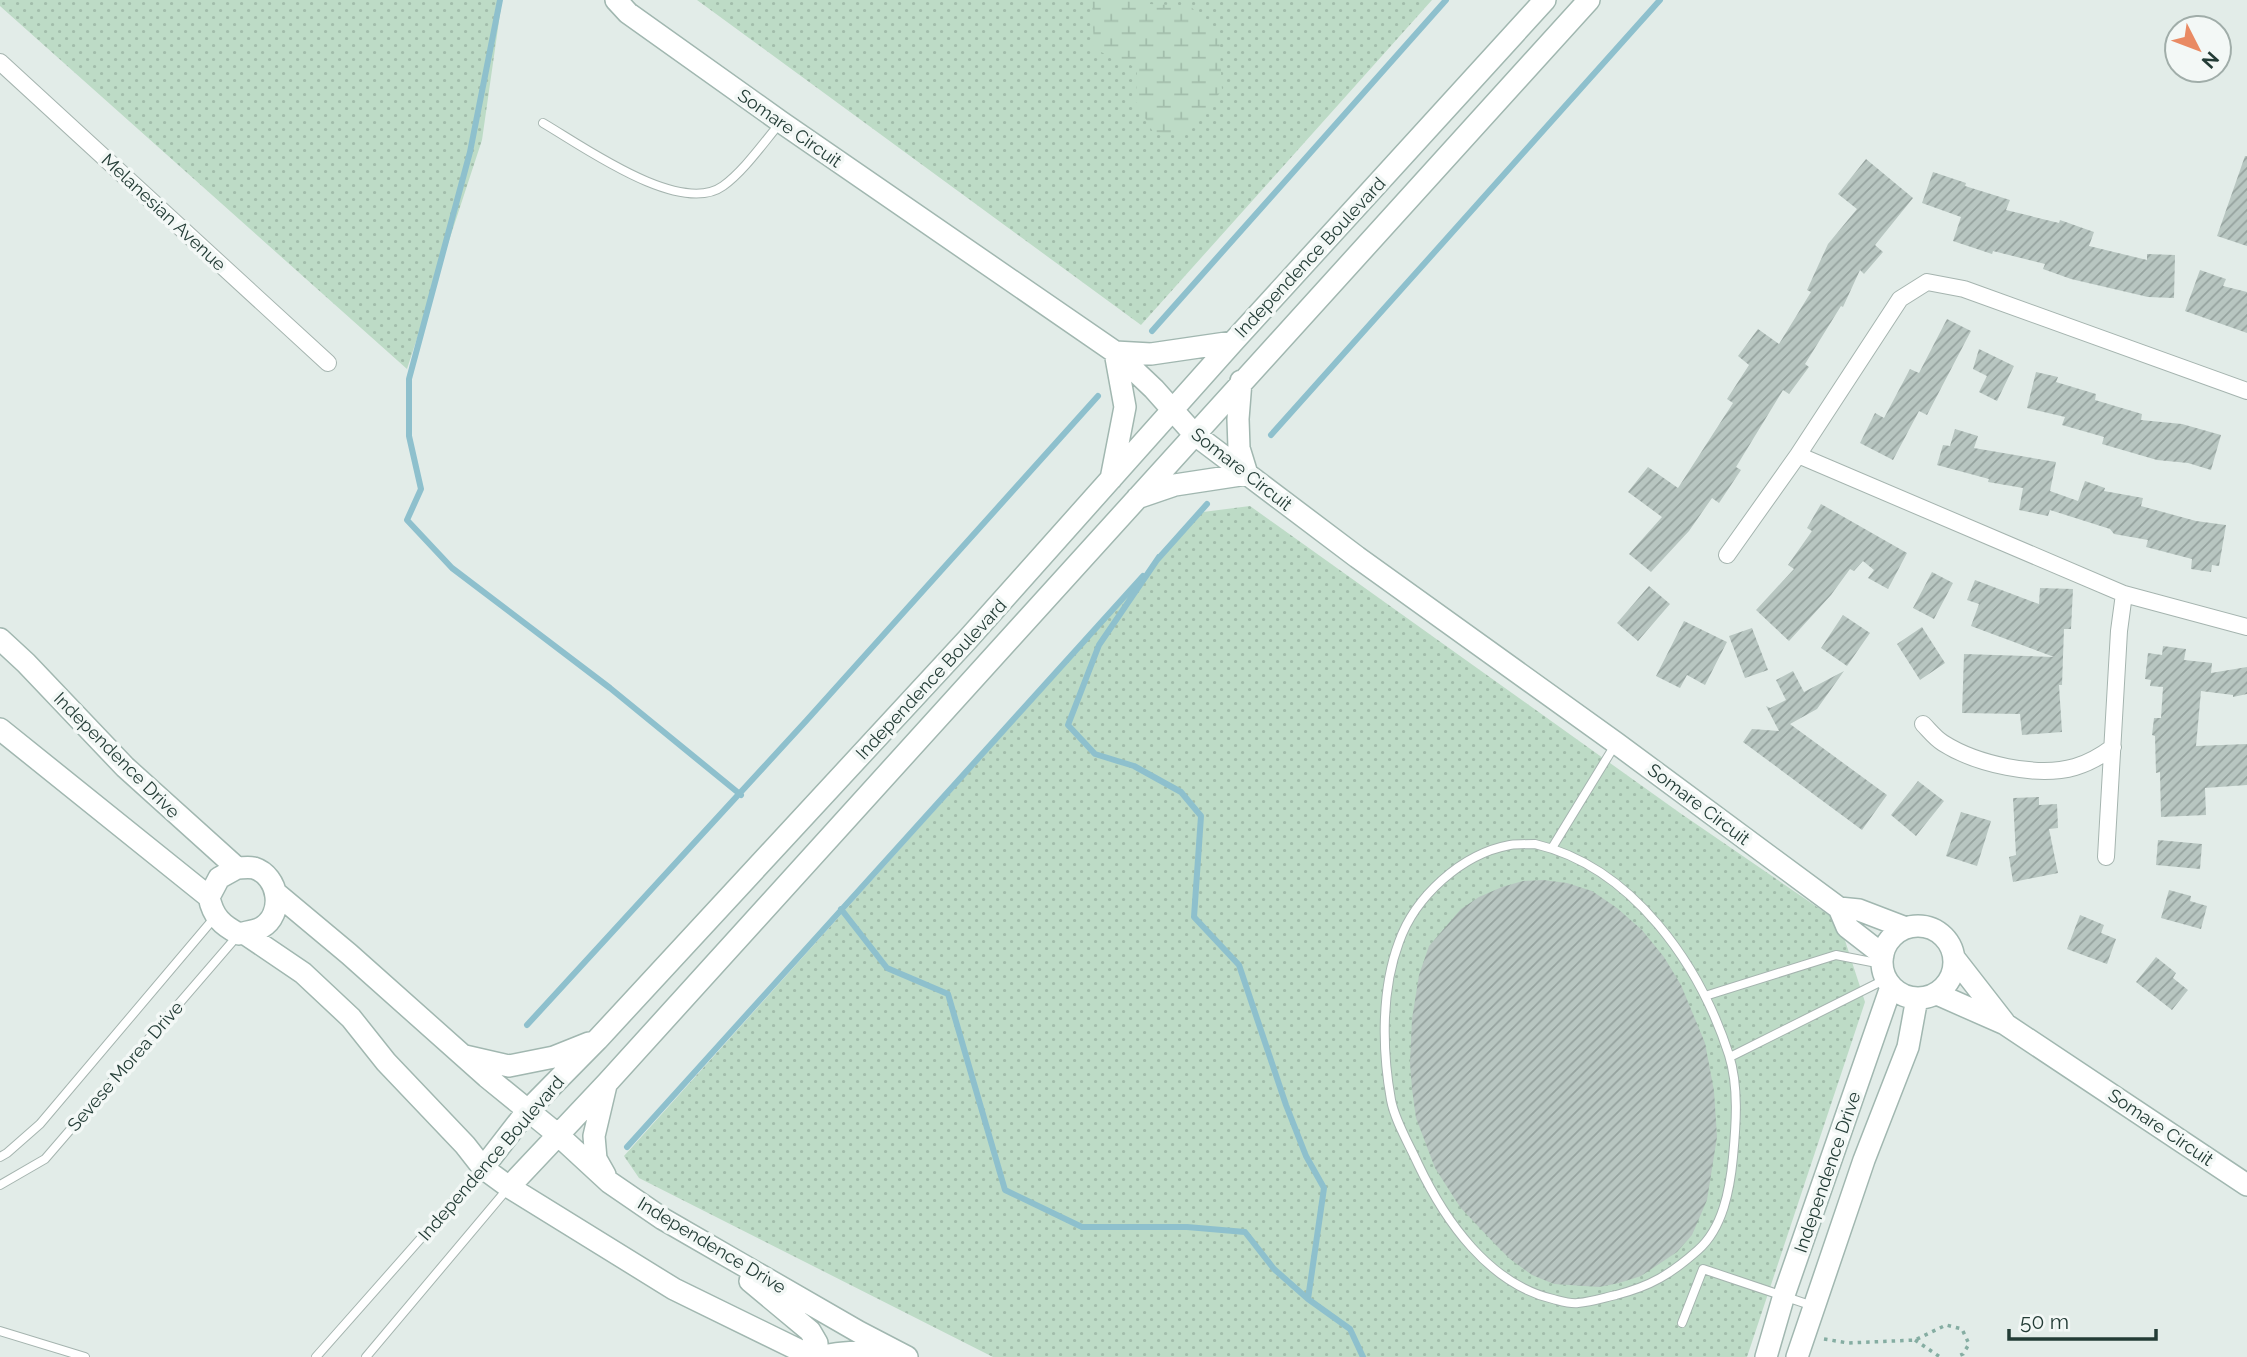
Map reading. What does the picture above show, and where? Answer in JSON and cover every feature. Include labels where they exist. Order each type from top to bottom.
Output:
[{"type":"street","name":"Somare Circuit","points":[[616,0],[628,13],[780,122],[1115,352],[1154,389],[1194,434],[1357,557],[1616,743],[1839,908],[1847,927],[1885,971]]},
{"type":"street","name":"Independence Boulevard","points":[[482,1168],[528,1110],[597,1040],[968,639],[1233,342],[1545,0]]},
{"type":"street","name":"Independence Boulevard","points":[[509,1187],[607,1083],[1588,0]]},
{"type":"street","name":"Melanesian Avenue","points":[[0,62],[328,363]]},
{"type":"street","points":[[1727,555],[1798,454],[1900,299],[1927,282],[1964,289],[2247,391]]},
{"type":"street","points":[[1110,481],[1125,407],[1115,352],[1151,354],[1233,342]]},
{"type":"street","points":[[1135,499],[1175,485],[1247,474],[1239,448],[1241,381]]},
{"type":"street","points":[[1798,454],[2124,594],[2247,627]]},
{"type":"street","points":[[2106,857],[2119,631],[2124,594]]},
{"type":"street","name":"Independence Drive","points":[[0,646],[26,663],[125,767],[237,868],[261,872],[268,878],[276,893],[610,1182],[663,1219],[907,1357]]},
{"type":"street","points":[[1923,724],[1940,742],[1962,753],[2013,770],[2072,768],[2094,760],[2113,747]]},
{"type":"street","points":[[0,729],[212,907],[221,923],[303,973],[351,1018],[386,1062],[465,1145],[482,1168],[674,1289],[815,1357],[842,1352],[871,1353],[881,1357]]},
{"type":"street","points":[[212,907],[219,878],[237,868]]},
{"type":"street","points":[[241,934],[260,928],[268,921],[274,913],[276,893]]},
{"type":"street","name":"Somare Circuit","points":[[1839,908],[1859,909],[1906,928]]},
{"type":"street","points":[[1925,926],[1942,934],[1953,949],[1955,959],[1951,979],[1927,996],[1907,997],[1885,971],[1891,938],[1906,928],[1925,926]]},
{"type":"street","name":"Somare Circuit","points":[[1955,959],[2006,1024]]},
{"type":"street","name":"Independence Drive","points":[[1766,1357],[1885,971]]},
{"type":"street","name":"Somare Circuit","points":[[1927,996],[2006,1024],[2245,1182]]},
{"type":"street","name":"Independence Drive","points":[[1797,1357],[1864,1160],[1927,996]]},
{"type":"street","points":[[463,1055],[509,1066],[554,1058],[597,1040]]},
{"type":"street","points":[[607,1083],[594,1136],[596,1159],[610,1182]]},
{"type":"street","points":[[715,1248],[810,1331],[817,1343],[815,1357]]},
{"type":"lane","points":[[543,123],[638,177],[680,193],[706,193],[722,187],[752,157],[780,122]]},
{"type":"lane","points":[[1552,848],[1616,743]]},
{"type":"lane","points":[[1535,844],[1552,848],[1603,873],[1643,908],[1680,954],[1705,996],[1730,1057],[1735,1092],[1731,1177],[1722,1213],[1705,1244],[1672,1273],[1660,1279],[1634,1290],[1575,1304],[1529,1292],[1493,1268],[1450,1221],[1425,1179],[1391,1103],[1385,1040],[1389,988],[1399,943],[1414,912],[1448,875],[1478,857],[1509,845],[1535,844]]},
{"type":"lane","name":"Sevese Morea Drive","points":[[0,1157],[40,1124],[212,907]]},
{"type":"lane","name":"Sevese Morea Drive","points":[[0,1185],[45,1159],[241,934]]},
{"type":"lane","points":[[1705,996],[1836,955],[1885,971]]},
{"type":"lane","points":[[1730,1057],[1885,971]]},
{"type":"lane","name":"Independence Boulevard","points":[[316,1357],[482,1168]]},
{"type":"lane","name":"Independence Boulevard","points":[[366,1357],[509,1187]]},
{"type":"lane","points":[[1690,1257],[1703,1269],[1815,1307]]},
{"type":"lane","points":[[1682,1323],[1703,1269]]},
{"type":"lane","points":[[0,1331],[85,1357]]},
{"type":"path","points":[[1805,1336],[1848,1343],[1915,1340],[1946,1325],[1962,1329],[1969,1344],[1963,1353],[1956,1357]]},
{"type":"path","points":[[1915,1340],[1940,1357]]},
{"type":"green space","points":[[0,0],[502,0],[482,140],[407,369],[0,6]]},
{"type":"green space","points":[[697,0],[1432,0],[1141,325]]},
{"type":"green space","points":[[1092,0],[1149,0],[1149,4],[1190,6],[1219,34],[1222,90],[1187,135],[1153,132],[1136,102],[1137,68],[1094,49]]},
{"type":"green space","points":[[1250,506],[1680,813],[1839,922],[1865,1002],[1747,1357],[993,1357],[639,1178],[624,1156],[1203,512]]},
{"type":"building","points":[[2247,156],[2247,246],[2217,236]]},
{"type":"building","points":[[1866,159],[1913,198],[1875,245],[1883,252],[1864,274],[1860,270],[1843,307],[1841,306],[1805,364],[1809,367],[1789,394],[1783,390],[1736,467],[1741,470],[1719,503],[1712,498],[1689,531],[1651,572],[1629,554],[1662,517],[1628,492],[1648,467],[1678,488],[1733,403],[1727,399],[1749,365],[1738,356],[1758,329],[1779,344],[1811,292],[1807,290],[1828,244],[1857,209],[1838,194]]},
{"type":"building","points":[[1933,172],[1966,183],[1965,186],[2010,200],[2006,210],[2059,223],[2060,220],[2094,232],[2089,246],[2147,260],[2147,254],[2175,255],[2174,298],[2148,297],[2071,279],[2043,269],[2045,264],[1993,251],[1992,254],[1953,241],[1961,217],[1922,203]]},
{"type":"building","points":[[2200,270],[2226,279],[2223,286],[2247,292],[2247,333],[2185,311]]},
{"type":"building","points":[[1947,319],[1971,331],[1927,415],[1919,411],[1893,460],[1860,443],[1875,413],[1884,418],[1910,369],[1919,373]]},
{"type":"building","points":[[1979,349],[2014,366],[1997,401],[1979,392],[1987,376],[1973,369]]},
{"type":"building","points":[[2036,372],[2058,377],[2056,382],[2096,394],[2095,400],[2142,414],[2141,420],[2182,424],[2221,435],[2211,470],[2188,463],[2157,460],[2102,444],[2104,437],[2062,425],[2065,417],[2027,408]]},
{"type":"building","points":[[1955,429],[1978,436],[1974,448],[2056,462],[2050,491],[2078,501],[2085,481],[2105,488],[2104,491],[2143,498],[2141,506],[2196,521],[2226,525],[2219,566],[2212,565],[2211,572],[2191,569],[2192,559],[2146,547],[2148,540],[2114,534],[2110,529],[2050,510],[2048,516],[2019,510],[2023,488],[1988,482],[1989,479],[1937,465],[1943,445],[1950,446]]},
{"type":"building","points":[[1821,504],[1907,553],[1888,589],[1868,578],[1874,570],[1863,561],[1854,571],[1850,569],[1831,595],[1789,641],[1756,610],[1794,569],[1788,565],[1812,531],[1807,528]]},
{"type":"building","points":[[1932,572],[1953,583],[1934,619],[1913,608]]},
{"type":"building","points":[[1975,580],[2039,604],[2040,588],[2073,589],[2071,629],[2064,629],[2062,685],[2059,685],[2062,732],[2022,735],[2020,714],[1962,713],[1964,654],[2054,657],[1971,626],[1979,604],[1967,600]]},
{"type":"building","points":[[1649,586],[1670,604],[1638,641],[1617,623]]},
{"type":"building","points":[[1843,615],[1870,633],[1847,666],[1821,648]]},
{"type":"building","points":[[1684,621],[1727,642],[1705,685],[1687,675],[1680,688],[1656,676]]},
{"type":"building","points":[[1922,627],[1945,663],[1920,680],[1897,644]]},
{"type":"building","points":[[1752,628],[1768,670],[1745,678],[1729,636]]},
{"type":"building","points":[[2163,646],[2186,649],[2184,660],[2212,663],[2211,673],[2247,667],[2247,694],[2233,697],[2201,691],[2196,746],[2247,744],[2247,785],[2205,788],[2206,815],[2161,817],[2160,772],[2156,773],[2155,736],[2152,735],[2154,718],[2161,718],[2163,687],[2150,686],[2151,680],[2145,679],[2148,653],[2162,655]]},
{"type":"building","points":[[1793,671],[1804,692],[1844,671],[1817,709],[1790,724],[1887,795],[1862,830],[1743,742],[1752,729],[1779,731],[1766,706],[1770,708],[1786,700],[1776,680]]},
{"type":"building","points":[[1918,781],[1944,801],[1916,836],[1891,815]]},
{"type":"building","points":[[2039,797],[2039,805],[2057,804],[2058,828],[2049,829],[2058,873],[2013,882],[2009,857],[2016,855],[2013,798]]},
{"type":"building","points":[[1961,812],[1991,821],[1977,866],[1946,856]]},
{"type":"building","points":[[2158,840],[2202,844],[2200,869],[2156,865]]},
{"type":"building","points":[[1523,881],[1567,883],[1592,891],[1642,930],[1664,957],[1681,985],[1705,1043],[1714,1091],[1717,1137],[1707,1200],[1692,1235],[1677,1252],[1641,1276],[1599,1287],[1554,1284],[1532,1275],[1492,1241],[1460,1207],[1435,1168],[1416,1118],[1412,1089],[1412,1019],[1419,975],[1429,946],[1461,909],[1479,897]]},
{"type":"building","points":[[2169,890],[2191,896],[2190,901],[2207,906],[2201,929],[2161,918]]},
{"type":"building","points":[[2080,915],[2104,925],[2101,933],[2116,939],[2107,964],[2067,949]]},
{"type":"building","points":[[2156,957],[2176,973],[2173,978],[2188,990],[2172,1010],[2136,982]]},
{"type":"waterway","points":[[500,0],[470,152],[409,379],[409,436],[421,489],[407,520],[452,568],[610,688],[741,795]]},
{"type":"waterway","points":[[1152,331],[1446,0]]},
{"type":"waterway","points":[[1271,435],[1660,0]]},
{"type":"waterway","points":[[527,1025],[806,721],[1098,396]]},
{"type":"waterway","points":[[1157,560],[1207,504]]},
{"type":"waterway","points":[[1159,557],[1099,645],[1068,725],[1095,754],[1134,766],[1181,792],[1201,816],[1194,917],[1239,965],[1286,1105],[1306,1156],[1324,1188],[1308,1299]]},
{"type":"waterway","points":[[627,1147],[1143,576]]},
{"type":"waterway","points":[[841,909],[887,968],[948,994],[1005,1190],[1082,1227],[1187,1227],[1245,1232],[1274,1269],[1308,1299],[1350,1329],[1363,1357]]}]
